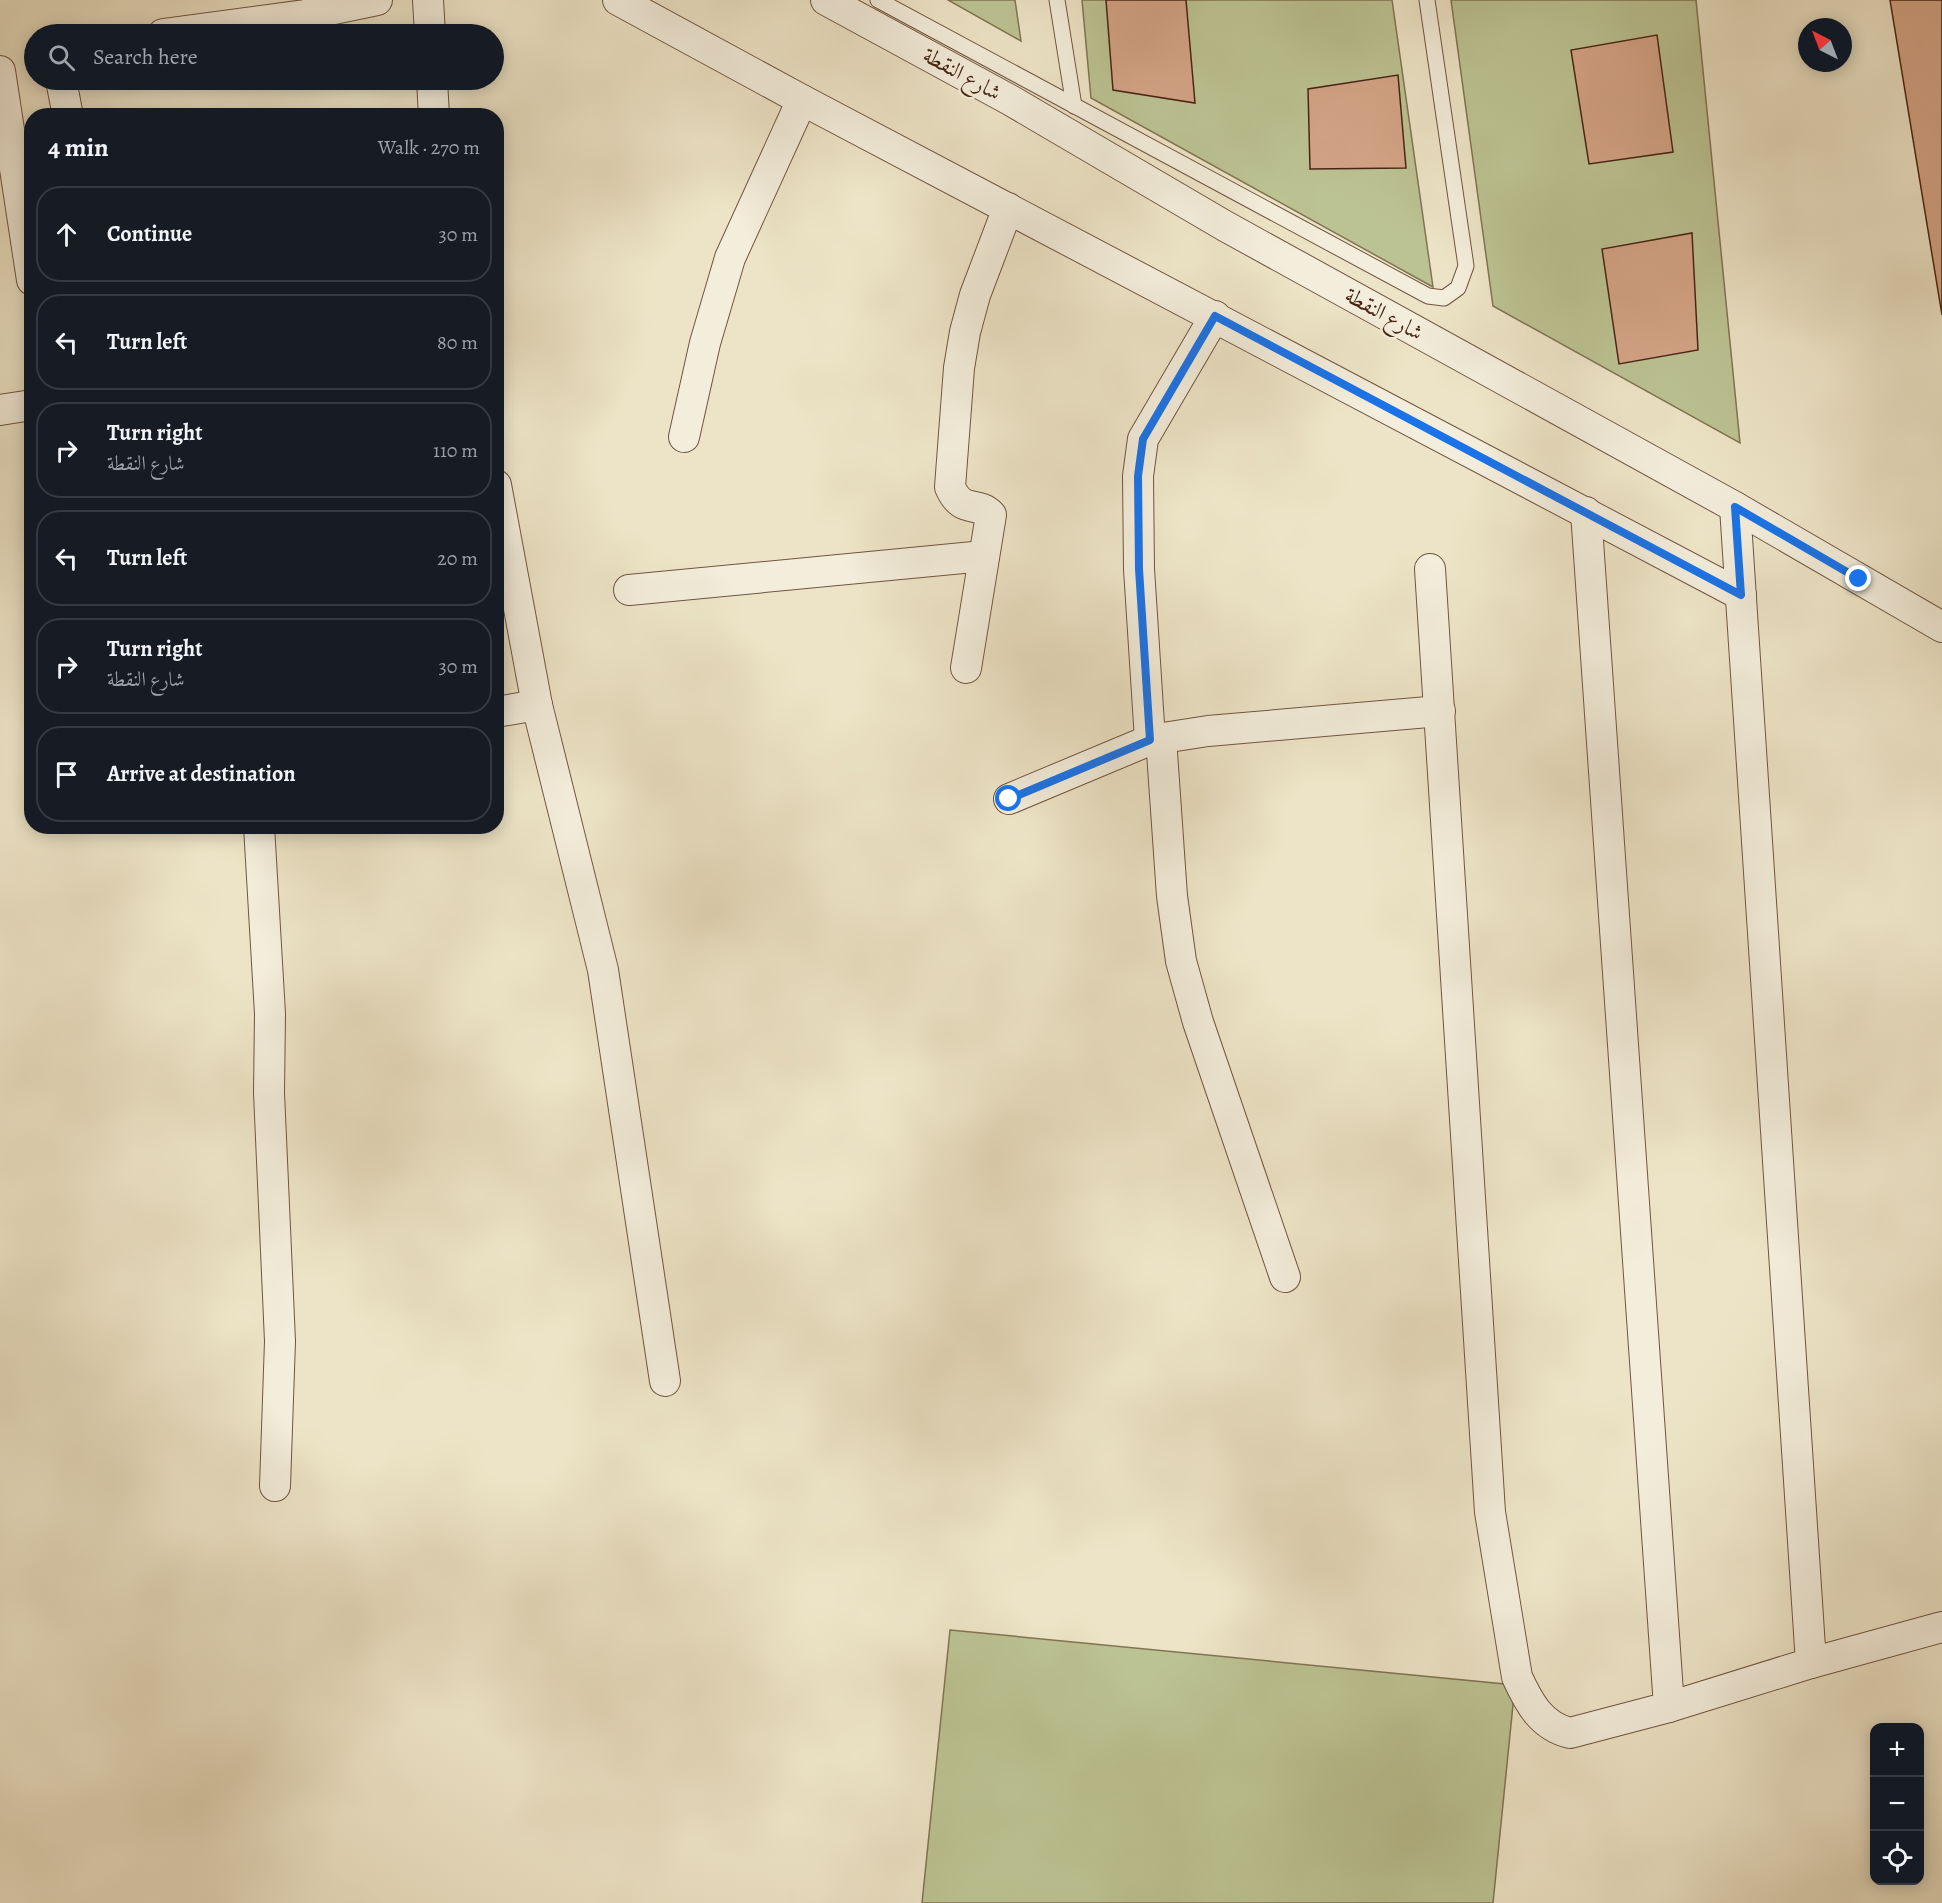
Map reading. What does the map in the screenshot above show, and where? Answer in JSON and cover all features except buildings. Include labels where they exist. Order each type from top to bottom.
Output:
[{"type":"street","points":[[238,24],[305,15],[377,0]]},
{"type":"street","points":[[428,0],[429,24]]},
{"type":"street","points":[[618,0],[802,100],[1741,595]]},
{"type":"street","name":"شارع النقطة","points":[[826,0],[1010,100],[1225,226],[1735,507],[1942,627]]},
{"type":"street","points":[[0,70],[24,188]]},
{"type":"street","points":[[63,90],[66,108]]},
{"type":"street","points":[[432,90],[432,108]]},
{"type":"street","points":[[684,437],[705,343],[730,258],[802,100]]},
{"type":"street","points":[[966,668],[991,514],[962,504],[955,499],[950,487],[959,368],[965,332],[975,295],[1008,208]]},
{"type":"street","points":[[1215,316],[1143,439],[1138,476],[1139,569],[1172,896],[1181,961],[1198,1022],[1285,1277]]},
{"type":"street","points":[[0,410],[24,406]]},
{"type":"street","points":[[1735,507],[1811,1663]]},
{"type":"street","points":[[1586,512],[1669,1707]]},
{"type":"street","points":[[504,528],[537,705],[603,970],[665,1381]]},
{"type":"street","points":[[629,590],[984,556]]},
{"type":"street","points":[[1430,569],[1491,1512],[1517,1677],[1528,1702],[1542,1719],[1559,1730],[1570,1733],[1669,1707],[1811,1663],[1942,1627]]},
{"type":"street","points":[[504,711],[537,705]]},
{"type":"street","points":[[1009,799],[1156,739],[1208,731],[1440,711]]},
{"type":"street","points":[[259,834],[270,1014],[269,1093],[280,1341],[275,1486]]},
{"type":"lane","points":[[878,0],[1428,296],[1444,298],[1458,288],[1466,266],[1427,0]]},
{"type":"lane","points":[[1056,0],[1074,106]]},
{"type":"green space","points":[[948,0],[1015,0],[1021,41]]},
{"type":"green space","points":[[1082,0],[1392,0],[1433,287],[1091,98]]},
{"type":"green space","points":[[1451,0],[1696,0],[1740,443],[1493,306]]},
{"type":"green space","points":[[950,1630],[1515,1685],[1493,1903],[922,1903]]},
{"type":"route","points":[[1009,799],[1150,740],[1139,569],[1138,476],[1143,439],[1215,316],[1741,595],[1735,507],[1859,579]]}]
